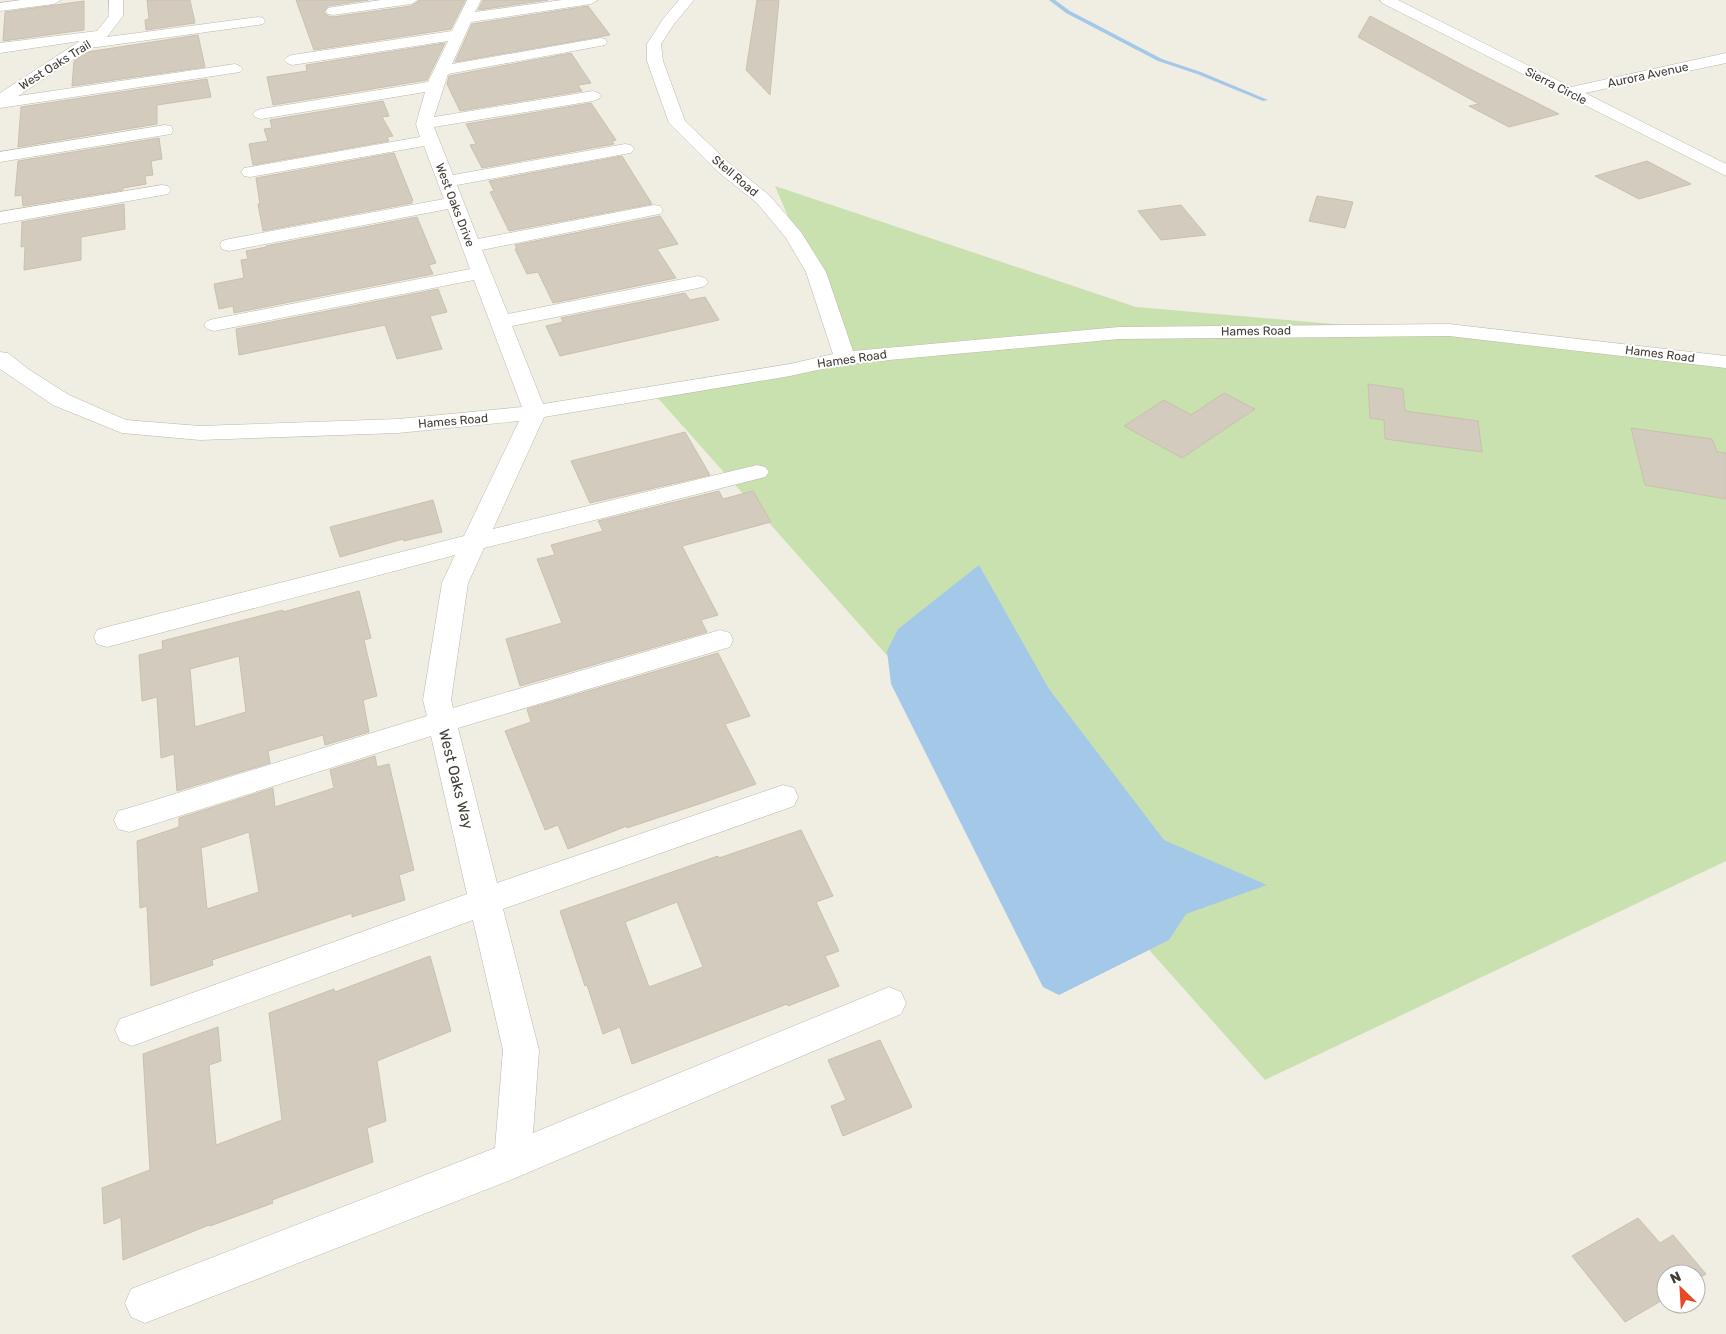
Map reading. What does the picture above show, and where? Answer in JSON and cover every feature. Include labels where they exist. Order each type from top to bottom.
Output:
[{"type":"street","points":[[0,7],[54,0]]},
{"type":"street","name":"West Oaks Trail","points":[[3,97],[102,34],[116,16],[118,0]]},
{"type":"street","points":[[333,11],[411,0]]},
{"type":"street","points":[[427,132],[439,78],[474,0]]},
{"type":"street","points":[[466,18],[591,0]]},
{"type":"street","name":"Stell Road","points":[[687,0],[668,22],[654,44],[655,61],[677,123],[723,168],[762,199],[794,236],[816,272],[845,358]]},
{"type":"street","name":"Sierra Circle","points":[[1387,0],[1726,171]]},
{"type":"street","points":[[89,44],[258,21]]},
{"type":"street","points":[[0,48],[102,34]]},
{"type":"street","points":[[292,60],[458,35]]},
{"type":"street","points":[[261,114],[439,78],[600,42]]},
{"type":"street","name":"Aurora Avenue","points":[[1569,92],[1726,58]]},
{"type":"street","points":[[3,97],[235,69]]},
{"type":"street","points":[[250,172],[593,96]]},
{"type":"street","points":[[0,157],[165,130]]},
{"type":"street","name":"West Oaks Drive","points":[[427,132],[535,412]]},
{"type":"street","points":[[446,182],[625,149]]},
{"type":"street","points":[[0,218],[162,190]]},
{"type":"street","points":[[229,245],[454,202]]},
{"type":"street","points":[[471,246],[654,210]]},
{"type":"street","points":[[214,325],[481,273]]},
{"type":"street","points":[[500,322],[698,282]]},
{"type":"street","name":"Hames Road","points":[[0,358],[20,374],[61,400],[122,426],[200,433],[306,430],[504,417],[790,370],[845,358],[1119,332],[1449,330],[1726,362]]},
{"type":"street","name":"West Oaks Way","points":[[513,1160],[521,1050],[437,700],[455,583],[535,412]]},
{"type":"street","points":[[108,637],[474,542],[757,472]]},
{"type":"street","points":[[129,820],[442,722],[720,640]]},
{"type":"street","points":[[132,1030],[486,901],[783,798]]},
{"type":"street","points":[[145,1303],[513,1160],[889,1004]]},
{"type":"green space","points":[[775,186],[1136,307],[1726,358],[1726,861],[1265,1080],[648,387],[847,354]]},
{"type":"water","points":[[979,565],[1049,689],[1164,840],[1267,885],[1186,914],[1169,940],[1059,995],[1043,987],[891,684],[887,651],[898,629]]},
{"type":"building","points":[[147,0],[190,0],[195,23],[146,30],[145,20],[149,19]]},
{"type":"building","points":[[296,0],[368,0],[328,6],[324,12],[328,16],[333,17],[411,6],[420,0],[465,0],[451,29],[314,50]]},
{"type":"building","points":[[483,0],[548,0],[478,10]]},
{"type":"building","points":[[757,0],[779,0],[770,95],[746,70]]},
{"type":"building","points":[[84,1],[84,30],[3,41],[5,12]]},
{"type":"building","points":[[588,6],[610,35],[455,62],[472,24]]},
{"type":"building","points":[[1370,16],[1559,114],[1509,127],[1469,106],[1479,104],[1358,37]]},
{"type":"building","points":[[198,35],[205,67],[72,86],[74,61],[87,52]]},
{"type":"building","points":[[445,43],[427,80],[273,105],[267,77],[307,71],[306,65]]},
{"type":"building","points":[[571,53],[591,83],[578,85],[582,91],[460,111],[447,84],[449,76]]},
{"type":"building","points":[[207,79],[211,97],[157,105],[157,124],[18,147],[21,107]]},
{"type":"building","points":[[383,101],[389,116],[382,117],[393,136],[387,137],[389,141],[253,165],[249,144],[268,141],[264,129],[272,128],[270,120]]},
{"type":"building","points":[[591,103],[616,140],[612,141],[614,144],[482,168],[470,145],[476,144],[466,124]]},
{"type":"building","points":[[159,138],[162,159],[151,161],[153,175],[145,176],[146,184],[123,188],[123,190],[23,206],[22,195],[15,196],[18,161]]},
{"type":"building","points":[[394,153],[413,201],[411,201],[412,203],[263,231],[256,178]]},
{"type":"building","points":[[622,156],[652,204],[509,231],[490,192],[494,191],[489,181]]},
{"type":"building","points":[[1647,161],[1691,184],[1639,199],[1595,176]]},
{"type":"building","points":[[1317,196],[1353,202],[1345,228],[1309,221]]},
{"type":"building","points":[[124,204],[125,229],[81,237],[81,260],[24,270],[25,246],[21,247],[22,222]]},
{"type":"building","points":[[1181,205],[1206,235],[1161,240],[1138,211]]},
{"type":"building","points":[[660,216],[678,244],[657,249],[676,278],[553,303],[538,272],[527,274],[515,249],[517,249],[515,245]]},
{"type":"building","points":[[417,217],[436,263],[429,265],[433,274],[234,313],[233,306],[219,309],[214,284],[244,278],[241,260],[248,259],[246,251]]},
{"type":"building","points":[[438,289],[447,312],[430,316],[442,349],[397,359],[385,325],[239,355],[236,329]]},
{"type":"building","points":[[685,293],[690,300],[705,297],[719,320],[560,356],[546,326],[563,322],[561,318]]},
{"type":"building","points":[[1368,384],[1403,389],[1405,411],[1478,421],[1482,452],[1385,439],[1384,420],[1370,418]]},
{"type":"building","points":[[1224,393],[1255,409],[1182,458],[1124,426],[1164,400],[1191,415]]},
{"type":"building","points":[[1631,428],[1712,439],[1717,452],[1726,453],[1726,499],[1645,485]]},
{"type":"building","points":[[685,432],[710,475],[590,503],[571,461]]},
{"type":"building","points":[[719,491],[723,499],[753,491],[771,522],[682,546],[718,615],[701,620],[707,632],[520,686],[506,639],[562,623],[537,559],[555,555],[551,545],[603,531],[598,521]]},
{"type":"building","points":[[433,500],[442,532],[404,541],[403,539],[340,557],[330,527]]},
{"type":"building","points":[[359,591],[371,638],[364,640],[377,696],[363,700],[369,732],[325,745],[323,735],[268,751],[270,763],[177,791],[174,754],[161,758],[157,697],[142,701],[139,655],[163,649],[162,641],[283,610],[283,612]],"holes":[[[239,656],[246,712],[195,727],[190,669]]]},
{"type":"building","points":[[718,653],[750,716],[725,724],[756,784],[627,828],[627,826],[568,849],[558,825],[545,830],[505,731],[531,722],[527,709]]},
{"type":"building","points":[[375,756],[377,767],[389,764],[414,870],[399,875],[405,900],[352,917],[352,913],[212,960],[213,965],[151,986],[147,906],[140,908],[137,841],[179,827],[179,818],[273,788],[275,807],[334,788],[330,770]],"holes":[[[249,832],[259,892],[207,909],[201,848]]]},
{"type":"building","points":[[801,830],[833,896],[816,902],[839,951],[825,956],[839,986],[632,1064],[620,1027],[603,1034],[560,911],[718,856],[719,858]],"holes":[[[677,902],[703,967],[649,987],[625,922]]]},
{"type":"building","points":[[430,956],[451,1031],[377,1061],[386,1121],[367,1128],[373,1162],[272,1200],[273,1203],[209,1225],[123,1260],[121,1217],[104,1224],[102,1188],[150,1170],[143,1054],[218,1027],[221,1061],[209,1065],[216,1145],[282,1120],[269,1013],[334,989],[335,992]]},
{"type":"building","points":[[880,1040],[912,1107],[843,1136],[831,1106],[846,1100],[828,1060]]},
{"type":"building","points":[[1638,1218],[1660,1243],[1673,1235],[1698,1264],[1656,1264],[1656,1304],[1625,1322],[1572,1256]]},
{"type":"waterway","points":[[1052,0],[1068,12],[1160,60],[1199,73],[1265,100]]}]
